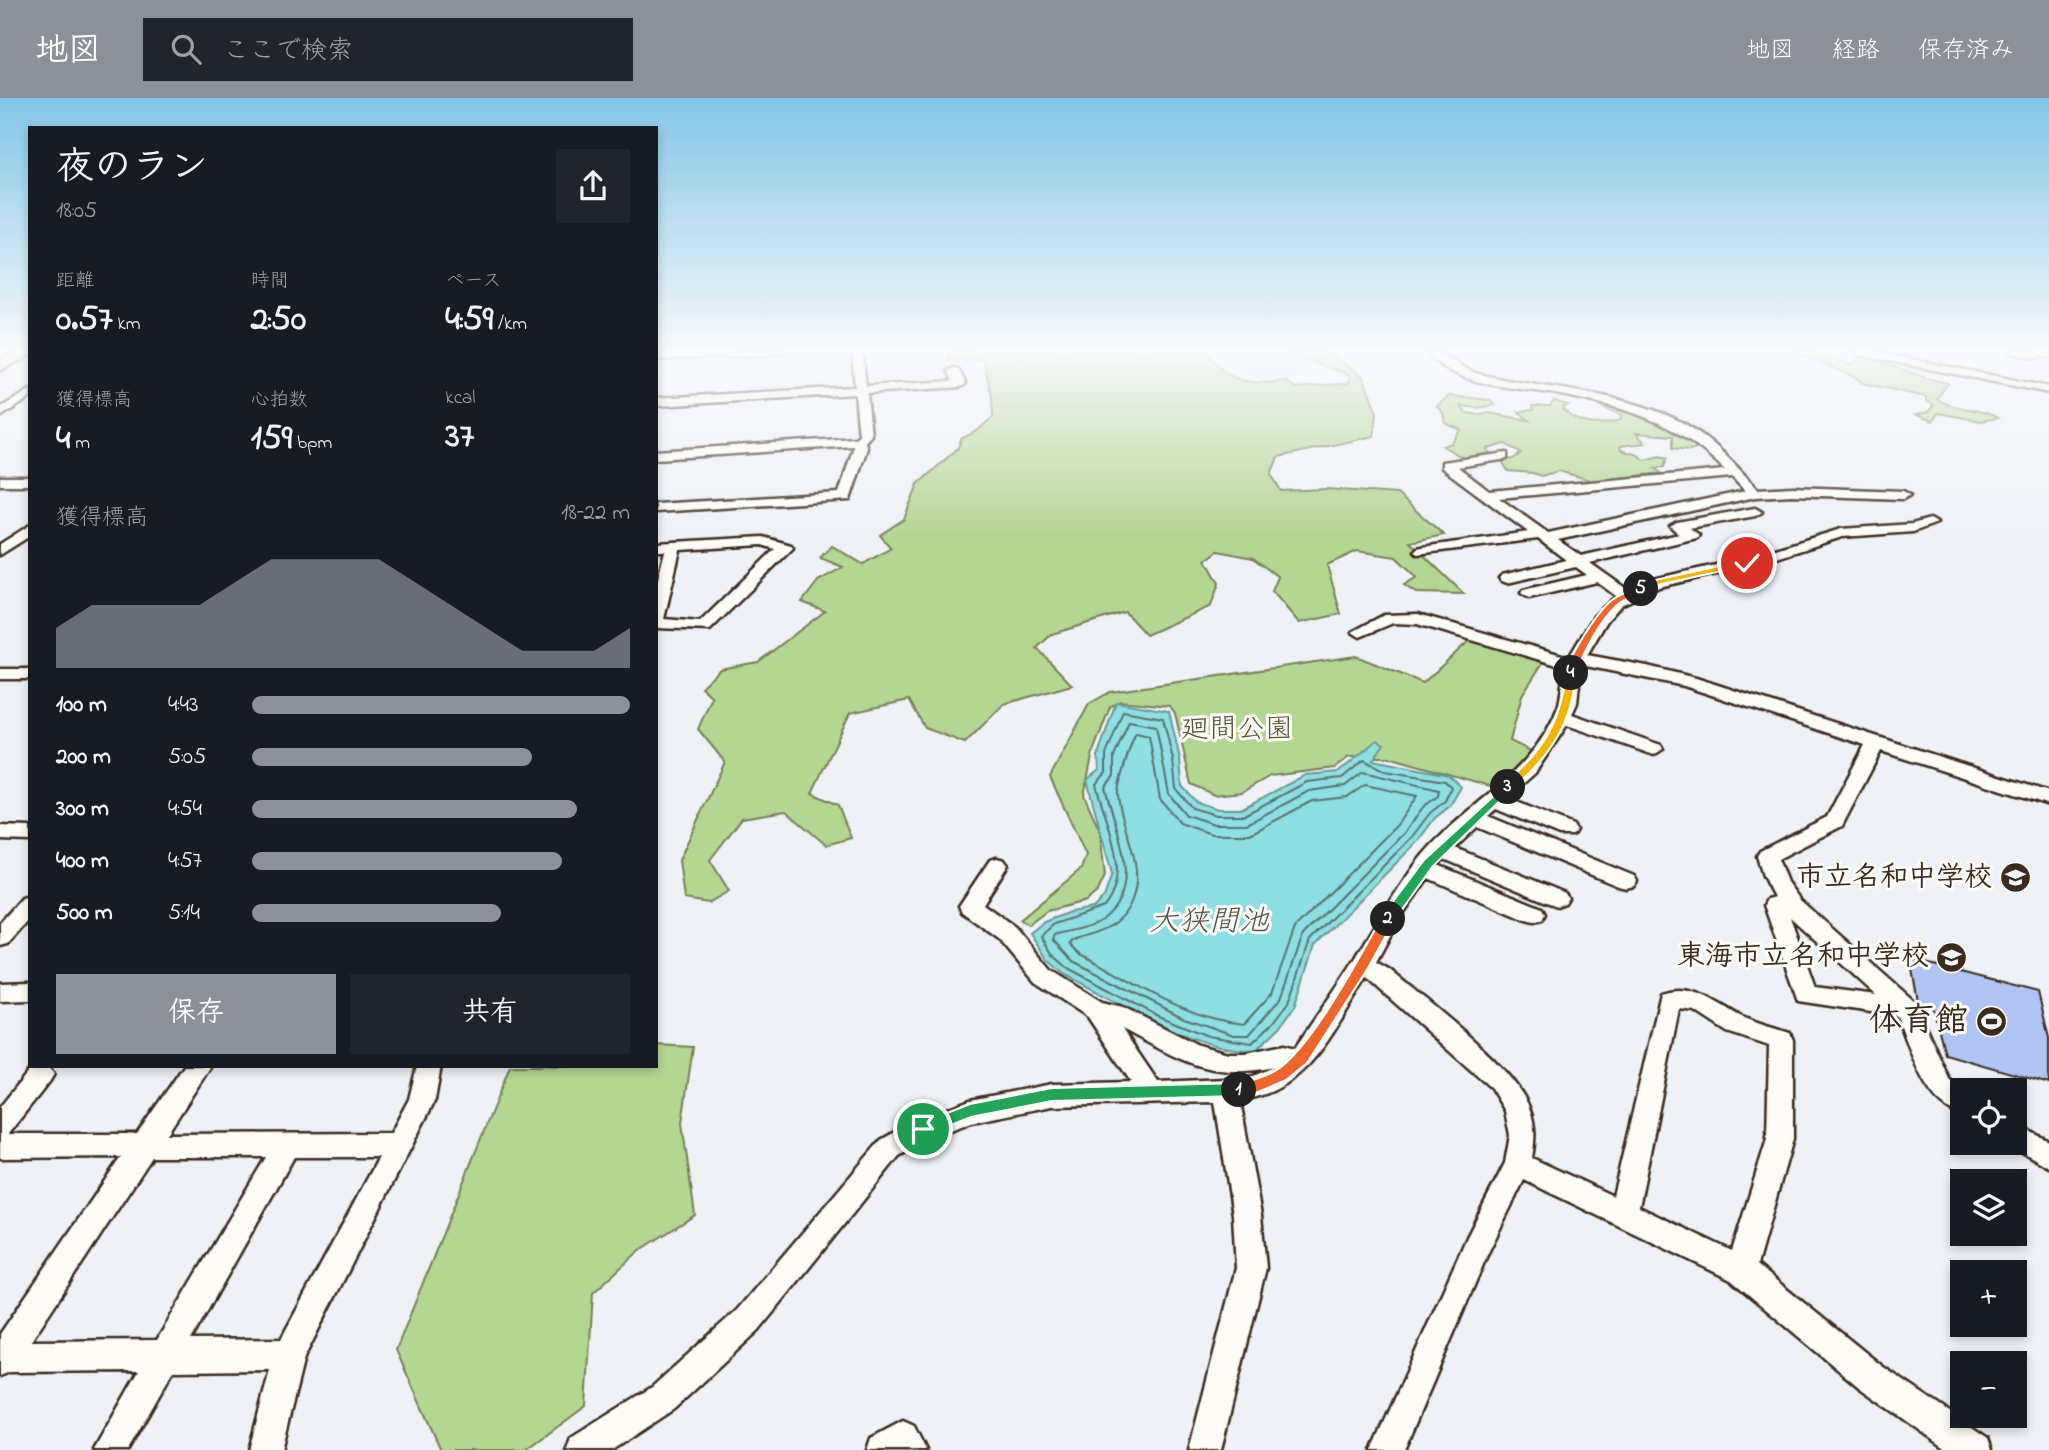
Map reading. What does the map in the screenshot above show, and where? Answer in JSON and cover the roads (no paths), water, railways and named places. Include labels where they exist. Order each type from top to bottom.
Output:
[{"type":"street","points":[[658,455],[859,442],[865,435],[863,414]]},
{"type":"street","points":[[1638,414],[1678,426],[1695,436],[1755,493]]},
{"type":"street","points":[[658,508],[845,497],[861,448],[859,442]]},
{"type":"street","points":[[1502,456],[1447,465],[1625,595]]},
{"type":"street","points":[[1486,495],[1735,473]]},
{"type":"street","points":[[0,481],[28,481]]},
{"type":"street","points":[[1422,551],[1543,537],[1779,490],[1874,496],[1903,495]]},
{"type":"street","points":[[1507,578],[1692,535],[1677,526],[1755,512]]},
{"type":"street","points":[[583,1450],[663,1398],[748,1320],[890,1148],[923,1129],[970,1111],[1052,1095],[1226,1091],[1251,1088],[1281,1076],[1301,1059],[1363,965],[1389,917],[1424,868],[1528,769],[1553,736],[1568,702],[1576,661],[1600,619],[1625,595],[1654,583],[1747,563],[1841,533],[1913,528],[1930,523]]},
{"type":"street","points":[[0,551],[28,530]]},
{"type":"street","points":[[658,547],[763,541],[786,548],[764,566],[704,627],[658,621]]},
{"type":"street","points":[[658,612],[673,547]]},
{"type":"street","points":[[1529,593],[1599,577]]},
{"type":"street","points":[[1360,632],[1390,618],[1418,619],[1576,661],[1647,671],[1690,682],[2049,799]]},
{"type":"street","points":[[0,674],[28,674]]},
{"type":"street","points":[[1562,717],[1654,749]]},
{"type":"street","points":[[1875,744],[1835,821],[1767,856],[1777,889],[1906,1008],[1939,1086],[1950,1095]]},
{"type":"street","points":[[1493,800],[1566,830]]},
{"type":"street","points":[[1474,818],[1626,881]]},
{"type":"street","points":[[0,833],[28,834]]},
{"type":"street","points":[[1441,850],[1557,898]]},
{"type":"street","points":[[997,865],[970,906],[1007,933],[1043,976],[1096,1010],[1115,1014],[1192,1054],[1228,1063],[1246,1063],[1284,1055],[1301,1059]]},
{"type":"street","points":[[1424,868],[1534,914]]},
{"type":"street","points":[[1788,901],[1775,905],[1806,995],[1906,1008]]},
{"type":"street","points":[[0,938],[28,906]]},
{"type":"street","points":[[1363,965],[1382,976],[1500,1081],[1517,1108],[1524,1135],[1518,1164],[1477,1246],[1388,1450]]},
{"type":"street","points":[[0,992],[28,991]]},
{"type":"street","points":[[1623,1215],[1669,999],[1700,1002],[1736,1025],[1781,1041],[1780,1139],[1741,1270]]},
{"type":"street","points":[[1096,1010],[1151,1092]]},
{"type":"street","points":[[1,1359],[197,1068]]},
{"type":"street","points":[[265,1450],[290,1354],[422,1100],[429,1068]]},
{"type":"street","points":[[0,1126],[41,1074]]},
{"type":"street","points":[[1205,1450],[1251,1268],[1247,1215],[1226,1091]]},
{"type":"street","points":[[2027,1141],[2049,1154]]},
{"type":"street","points":[[110,1450],[286,1145]]},
{"type":"street","points":[[0,1146],[400,1145]]},
{"type":"street","points":[[1518,1164],[1741,1270],[1871,1377],[1976,1450]]},
{"type":"street","points":[[1,1359],[290,1354]]},
{"type":"street","points":[[883,1450],[903,1437],[910,1450]]},
{"type":"water","name":"大狭間池","points":[[1116,702],[1169,711],[1180,759],[1182,786],[1196,802],[1218,809],[1241,809],[1305,775],[1339,772],[1377,740],[1384,744],[1373,760],[1449,775],[1461,787],[1450,806],[1435,818],[1417,842],[1315,945],[1295,1006],[1280,1027],[1256,1050],[1208,1043],[1133,1011],[1064,974],[1048,960],[1030,933],[1044,922],[1070,912],[1093,908],[1104,897],[1112,874],[1087,780],[1099,770],[1098,755]]},
{"type":"place","name":"市立名和中学校","points":[[2015,878]]},
{"type":"place","name":"東海市立名和中学校","points":[[1952,957]]},
{"type":"place","name":"体育館","points":[[1991,1022]]},
{"type":"park label","name":"廻間公園","points":[[1237,730]]}]
